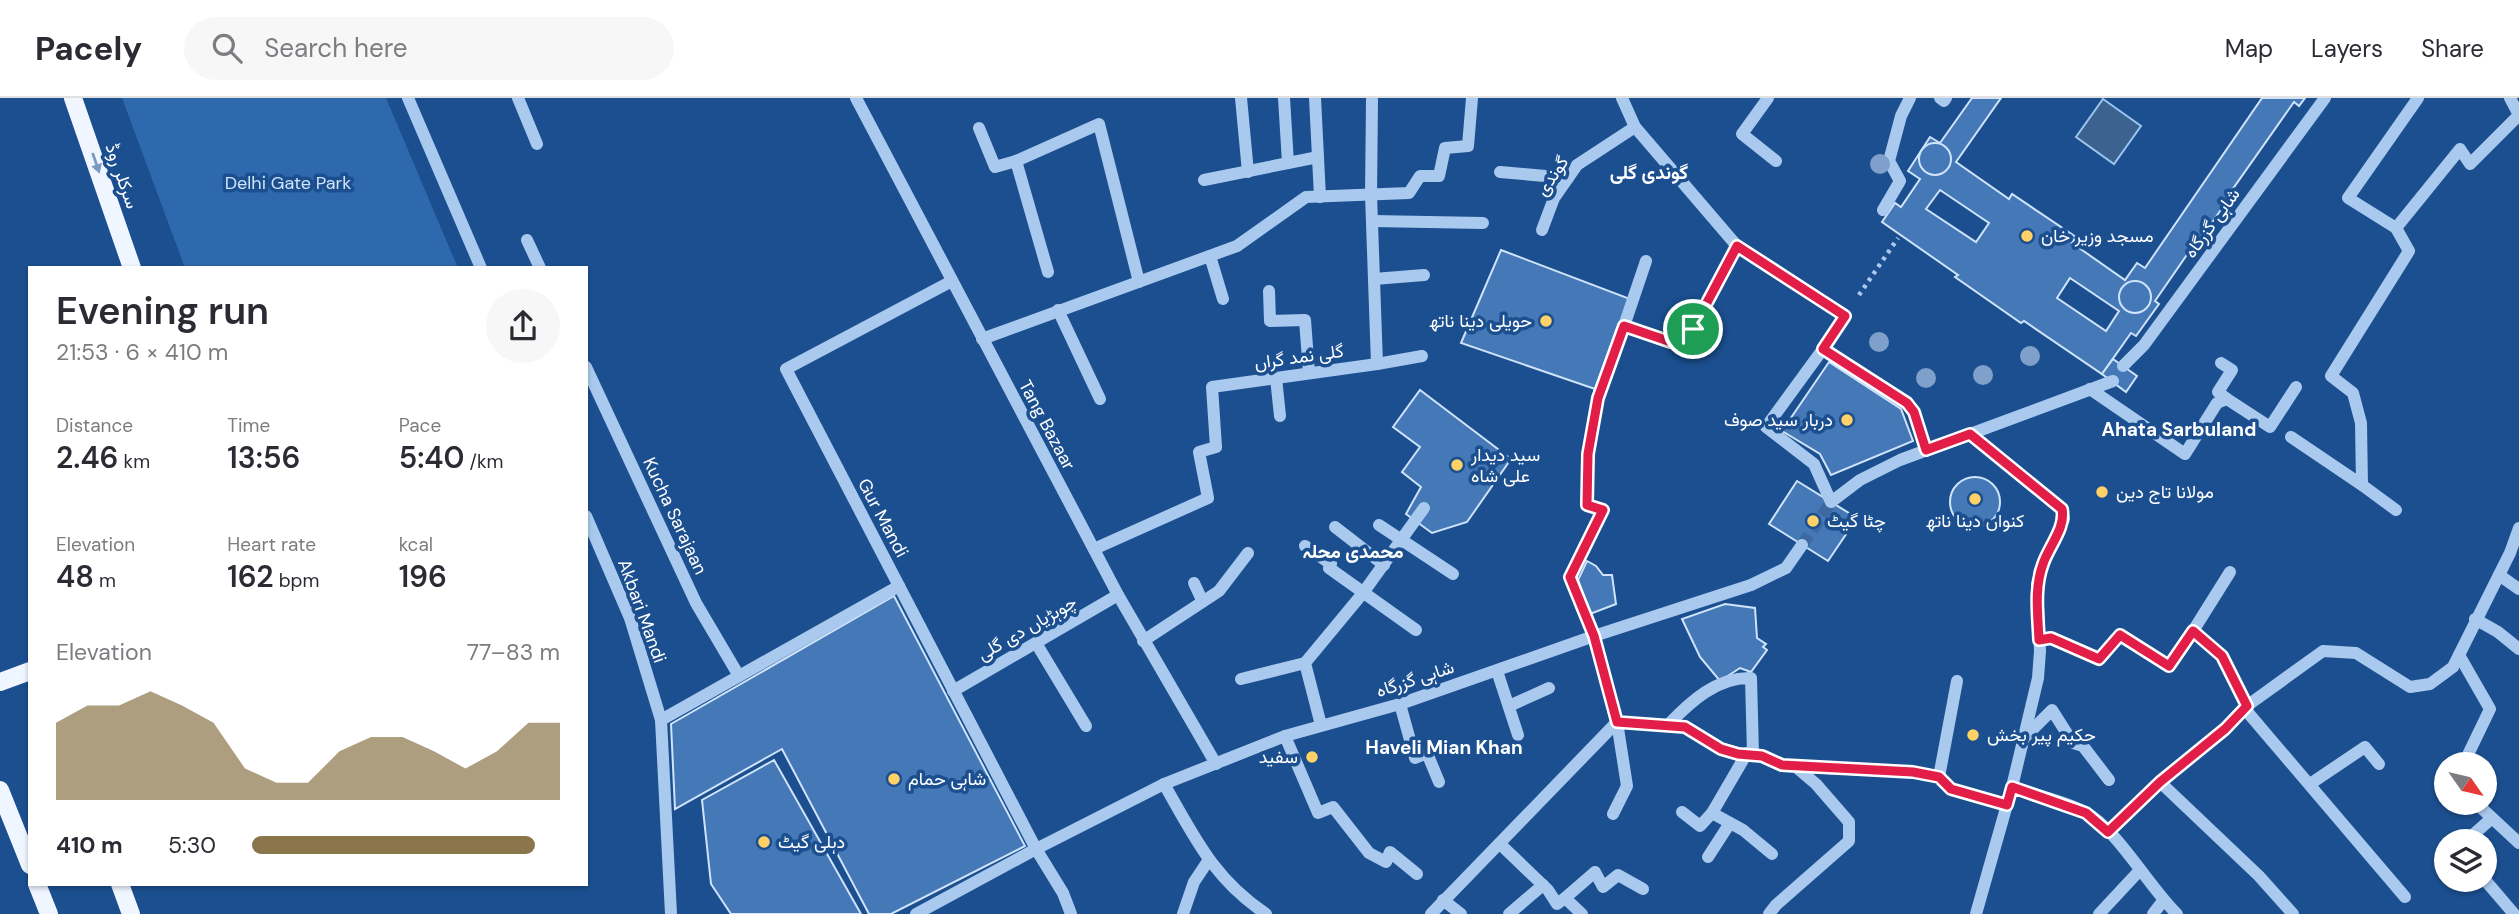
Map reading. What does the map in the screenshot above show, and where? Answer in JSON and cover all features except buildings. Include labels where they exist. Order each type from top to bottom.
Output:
[{"type":"main road","name":"سرکلر روڈ","points":[[74,98],[131,266]]},
{"type":"main road","points":[[0,682],[28,672]]},
{"type":"main road","points":[[1,796],[28,860]]},
{"type":"main road","points":[[38,886],[49,914]]},
{"type":"main road","points":[[121,886],[131,914]]},
{"type":"street","points":[[408,98],[480,266]]},
{"type":"street","points":[[519,98],[537,144]]},
{"type":"street","name":"Tang Bazaar","points":[[856,98],[1118,595],[1216,764]]},
{"type":"street","points":[[1241,98],[1248,172]]},
{"type":"street","points":[[1284,98],[1288,163]]},
{"type":"street","points":[[1315,98],[1320,197]]},
{"type":"street","points":[[982,339],[1237,246],[1306,198],[1409,193],[1420,176],[1439,176],[1445,148],[1468,146],[1472,98]]},
{"type":"street","points":[[1622,98],[1636,127],[1737,246],[1845,316],[1766,427],[1814,464],[1831,502],[1860,480],[1926,450],[2113,381]]},
{"type":"street","points":[[1768,98],[1742,134],[1776,161]]},
{"type":"street","points":[[1883,210],[1900,181],[1889,161],[1901,116],[1910,98]]},
{"type":"street","points":[[1940,98],[1944,101],[1946,98]]},
{"type":"street","name":"شاہی گزرگاہ","points":[[2123,366],[2144,345],[2325,98]]},
{"type":"street","points":[[2362,485],[2361,423],[2353,393],[2331,376],[2409,251],[2396,228],[2348,198],[2418,98]]},
{"type":"street","points":[[2396,228],[2460,149],[2470,164],[2519,115],[2510,98]]},
{"type":"street","points":[[1372,100],[1371,195],[1377,364]]},
{"type":"street","points":[[979,128],[995,167],[1016,161],[1099,124],[1139,282]]},
{"type":"street","name":"گوندی","points":[[1542,229],[1554,198],[1577,165],[1636,127]]},
{"type":"street","points":[[1204,180],[1318,157]]},
{"type":"street","points":[[1016,161],[1048,272]]},
{"type":"street","points":[[1500,172],[1568,178]]},
{"type":"street","points":[[1372,221],[1483,223]]},
{"type":"street","points":[[527,240],[539,266]]},
{"type":"street","points":[[1624,326],[1671,342],[1693,329],[1737,246]]},
{"type":"street","points":[[1210,256],[1223,299]]},
{"type":"street","points":[[1613,814],[1628,786],[1617,722],[1594,636],[1570,577],[1603,510],[1587,505],[1588,454],[1598,398],[1646,261]]},
{"type":"street","points":[[1374,279],[1424,275]]},
{"type":"street","name":"Gur Mandi","points":[[952,281],[786,369],[1036,849],[1063,892],[1071,914]]},
{"type":"street","points":[[1269,291],[1270,321],[1305,320],[1309,373]]},
{"type":"street","points":[[1058,310],[1100,399]]},
{"type":"street","points":[[1823,349],[1907,403],[1914,412],[1926,450]]},
{"type":"street","name":"گلی نمد گراں","points":[[1094,549],[1208,498],[1199,452],[1216,447],[1212,387],[1422,356]]},
{"type":"street","points":[[2221,363],[2232,370],[2218,392],[2270,427],[2296,387]]},
{"type":"street","name":"Kucha Sarajaan","points":[[588,371],[696,603],[739,676]]},
{"type":"street","points":[[1276,378],[1280,416]]},
{"type":"street","points":[[2090,389],[2185,454],[2217,403],[2227,399]]},
{"type":"street","points":[[1970,434],[2062,509],[2064,519],[2043,564],[2038,585],[2038,678],[2012,787],[1976,914]]},
{"type":"street","points":[[2291,438],[2396,510]]},
{"type":"street","points":[[1241,680],[1305,663],[1363,593],[1424,508]]},
{"type":"street","name":"Akbari Mandi","points":[[588,521],[630,618],[662,720],[671,914]]},
{"type":"street","points":[[1380,525],[1453,573]]},
{"type":"street","points":[[1335,527],[1384,565]]},
{"type":"street","points":[[2108,832],[2160,782],[2225,729],[2246,707],[2323,651],[2356,653],[2410,687],[2430,684],[2453,667],[2510,554],[2519,528]]},
{"type":"street","name":"شاہی گزرگاہ","points":[[916,914],[1036,849],[1164,785],[1285,736],[1400,704],[1594,636],[1751,585],[1786,568],[1802,545]]},
{"type":"street","points":[[1305,546],[1331,564],[1329,568],[1416,630]]},
{"type":"street","points":[[1143,640],[1219,591],[1248,553]]},
{"type":"street","points":[[2039,640],[2051,638],[2099,659],[2120,635],[2169,666],[2230,572]]},
{"type":"street","points":[[2499,575],[2519,589]]},
{"type":"street","points":[[1194,583],[1202,600]]},
{"type":"street","points":[[662,720],[899,586]]},
{"type":"street","name":"چوہڑیاں دی گلی","points":[[953,691],[1118,595]]},
{"type":"street","points":[[2475,619],[2498,632],[2519,649]]},
{"type":"street","points":[[2193,631],[2222,656],[2246,707],[2405,897]]},
{"type":"street","points":[[1036,643],[1086,726]]},
{"type":"street","points":[[2459,655],[2490,709],[2469,752]]},
{"type":"street","points":[[1305,663],[1321,725]]},
{"type":"street","points":[[1497,671],[1518,735]]},
{"type":"street","points":[[1668,724],[1699,697],[1723,682],[1751,678],[1750,754],[1712,813],[1700,826],[1682,811]]},
{"type":"street","points":[[1939,777],[1957,681]]},
{"type":"street","points":[[1508,706],[1549,688]]},
{"type":"street","points":[[1400,704],[1415,758],[1427,753],[1439,782]]},
{"type":"street","points":[[2023,738],[2052,710],[2073,743],[2083,746],[2109,780]]},
{"type":"street","points":[[1431,914],[1617,722],[1685,727],[1721,749],[1762,756],[1782,765],[1913,772],[1939,777],[1951,789],[2007,805]]},
{"type":"street","points":[[1285,736],[1318,813],[1333,807],[1369,853],[1386,862],[1390,852],[1417,874]]},
{"type":"street","points":[[2310,784],[2365,747],[2379,764]]},
{"type":"street","points":[[1769,914],[1849,841],[1849,822],[1816,784],[1796,766]]},
{"type":"street","points":[[2160,782],[2259,876],[2293,914]]},
{"type":"street","points":[[1164,785],[1208,861],[1226,882],[1266,914]]},
{"type":"street","points":[[2012,787],[2086,813],[2108,832],[2163,901],[2177,914]]},
{"type":"street","points":[[1712,813],[1743,830],[1772,854]]},
{"type":"street","points":[[2480,829],[2492,818],[2519,843]]},
{"type":"street","points":[[1708,857],[1730,823]]},
{"type":"street","points":[[1500,844],[1543,885],[1557,904],[1595,872],[1603,887],[1618,875],[1643,889]]},
{"type":"street","points":[[1183,914],[1194,882],[1208,861]]},
{"type":"street","points":[[2099,914],[2140,870]]},
{"type":"street","points":[[1509,914],[1543,885]]},
{"type":"street","points":[[2495,892],[2514,914]]},
{"type":"street","points":[[1564,898],[1582,914]]},
{"type":"street","points":[[1443,900],[1461,914]]},
{"type":"street","points":[[2153,914],[2163,901]]},
{"type":"path","points":[[1845,316],[1900,239],[1892,233]]},
{"type":"path","points":[[1845,316],[1844,311],[1891,243]]},
{"type":"green space","name":"Delhi Gate Park","points":[[122,98],[386,98],[457,266],[184,266]]},
{"type":"shaded area","points":[[2103,99],[2141,126],[2114,164],[2076,137]]},
{"type":"tunnel","points":[[1802,545],[1831,502]]},
{"type":"place","name":"مسجد وزیر خان","points":[[2027,236]]},
{"type":"place","name":"حویلی دینا ناتھ","points":[[1546,321]]},
{"type":"place","name":"دربار سید صوف","points":[[1847,420]]},
{"type":"place","name":"سید دیدار علی شاہ","points":[[1457,465]]},
{"type":"place","name":"مولانا تاج دین","points":[[2102,492]]},
{"type":"place","name":"کنواں دینا ناتھ","points":[[1975,499]]},
{"type":"place","name":"چٹا گیٹ","points":[[1813,521]]},
{"type":"place","name":"حکیم پیر بخش","points":[[1973,735]]},
{"type":"place","name":"سفید","points":[[1312,757]]},
{"type":"place","name":"شاہی حمام","points":[[894,779]]},
{"type":"place","name":"دہلی گیٹ","points":[[764,842]]},
{"type":"district","name":"گوندی گلی","points":[[1649,172]]},
{"type":"district","name":"Ahata Sarbuland","points":[[2179,429]]},
{"type":"district","name":"محمدی محلہ","points":[[1353,551]]},
{"type":"district","name":"Haveli Mian Khan","points":[[1444,747]]},
{"type":"route","points":[[1737,246],[1845,316],[1823,349],[1907,403],[1914,412],[1926,450],[1970,434],[2062,509],[2064,519],[2043,564],[2038,585],[2039,640],[2051,638],[2099,659],[2120,635],[2169,666],[2193,631],[2222,656],[2247,706],[2225,729],[2160,782],[2108,832],[2086,813],[2012,787],[2007,805],[1951,789],[1939,777],[1913,772],[1782,765],[1762,756],[1721,749],[1685,727],[1617,722],[1594,636],[1570,577],[1603,510],[1587,505],[1588,454],[1598,398],[1624,326],[1671,342],[1693,329],[1737,246]]}]
